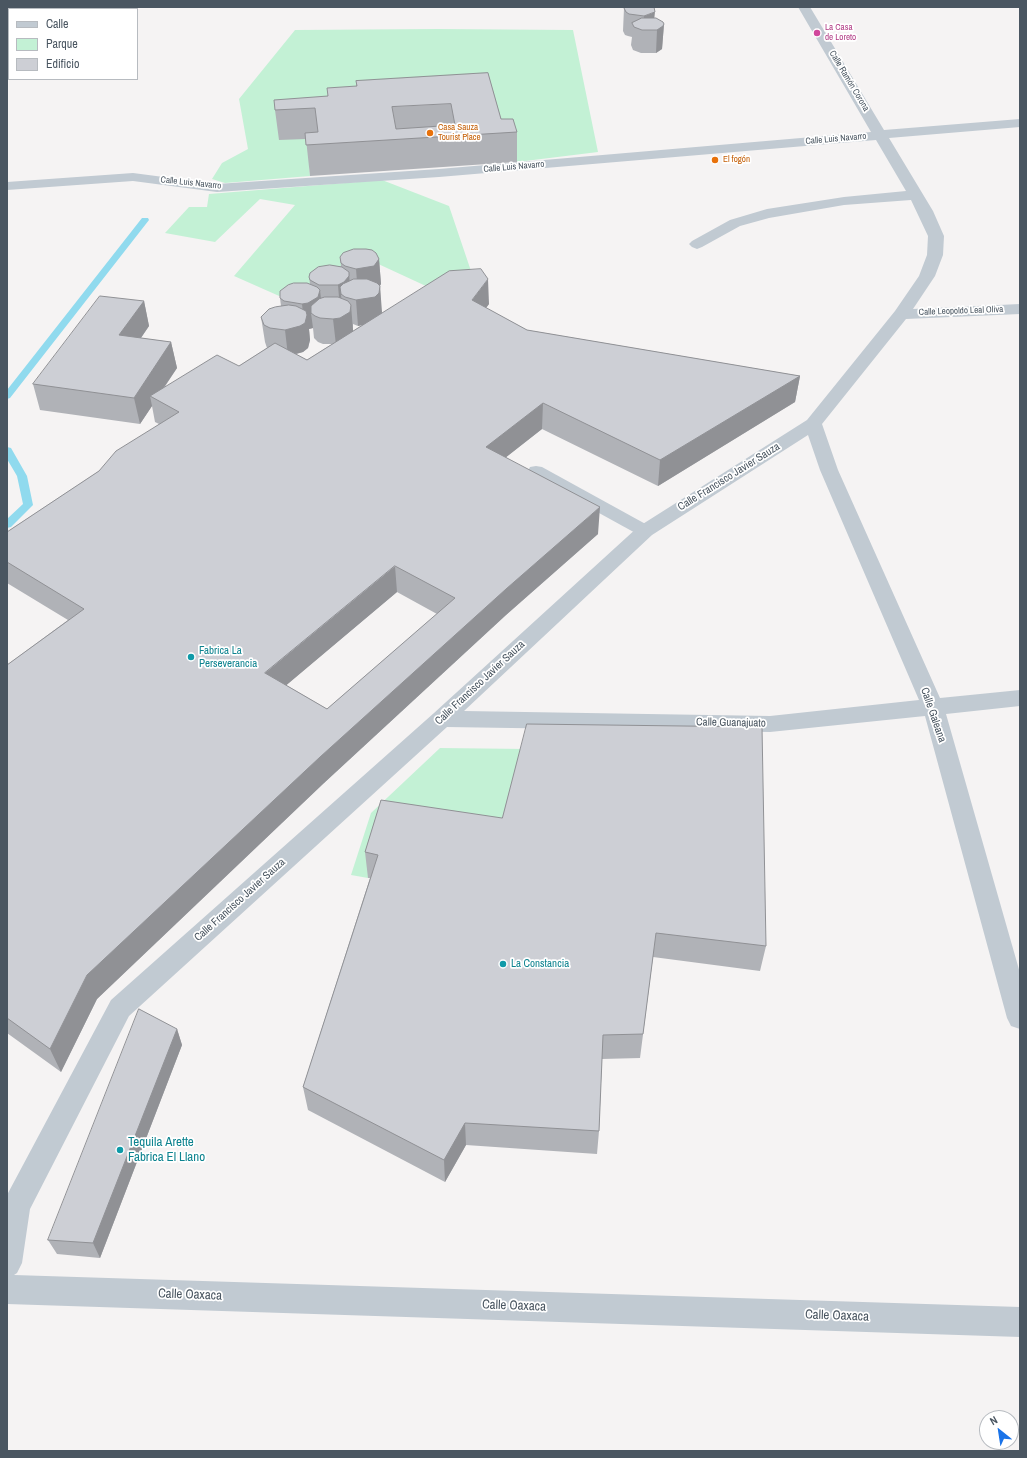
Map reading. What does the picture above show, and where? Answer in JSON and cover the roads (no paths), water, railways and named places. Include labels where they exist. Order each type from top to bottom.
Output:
[{"type":"street","name":"Calle Ramón Corona","points":[[804,7],[881,135]]},
{"type":"street","name":"Calle Luis Navarro","points":[[7,186],[134,177],[217,188],[447,172],[1020,123]]},
{"type":"street","name":"Calle Francisco Javier Sauza","points":[[7,1263],[12,1205],[120,1008],[442,719],[645,531],[813,424],[901,314],[927,276],[935,255],[936,236],[916,195],[881,135]]},
{"type":"street","points":[[697,244],[735,223],[767,214],[844,201],[916,195]]},
{"type":"street","name":"Calle Leopoldo Leal Oliva","points":[[901,314],[1020,309]]},
{"type":"street","name":"Calle Galeana","points":[[813,424],[829,470],[933,707],[1020,1018]]},
{"type":"street","name":"Calle Guanajuato","points":[[442,719],[770,724],[1020,698]]},
{"type":"street","name":"Calle Oaxaca","points":[[7,1289],[1020,1322]]},
{"type":"lane","points":[[536,471],[645,531]]},
{"type":"waterway","points":[[7,396],[145,220]]},
{"type":"waterway","points":[[7,450],[22,476],[28,505],[7,525]]},
{"type":"place","name":"La Casa de Loreto","points":[[817,33]]},
{"type":"place","name":"Casa Sauza Tourist Place","points":[[430,133]]},
{"type":"place","name":"El fogón","points":[[715,160]]},
{"type":"place","name":"Fabrica La Perseverancia","points":[[191,657]]},
{"type":"place","name":"La Constancia","points":[[503,964]]},
{"type":"place","name":"Tequila Arette Fabrica El Llano","points":[[120,1150]]}]
